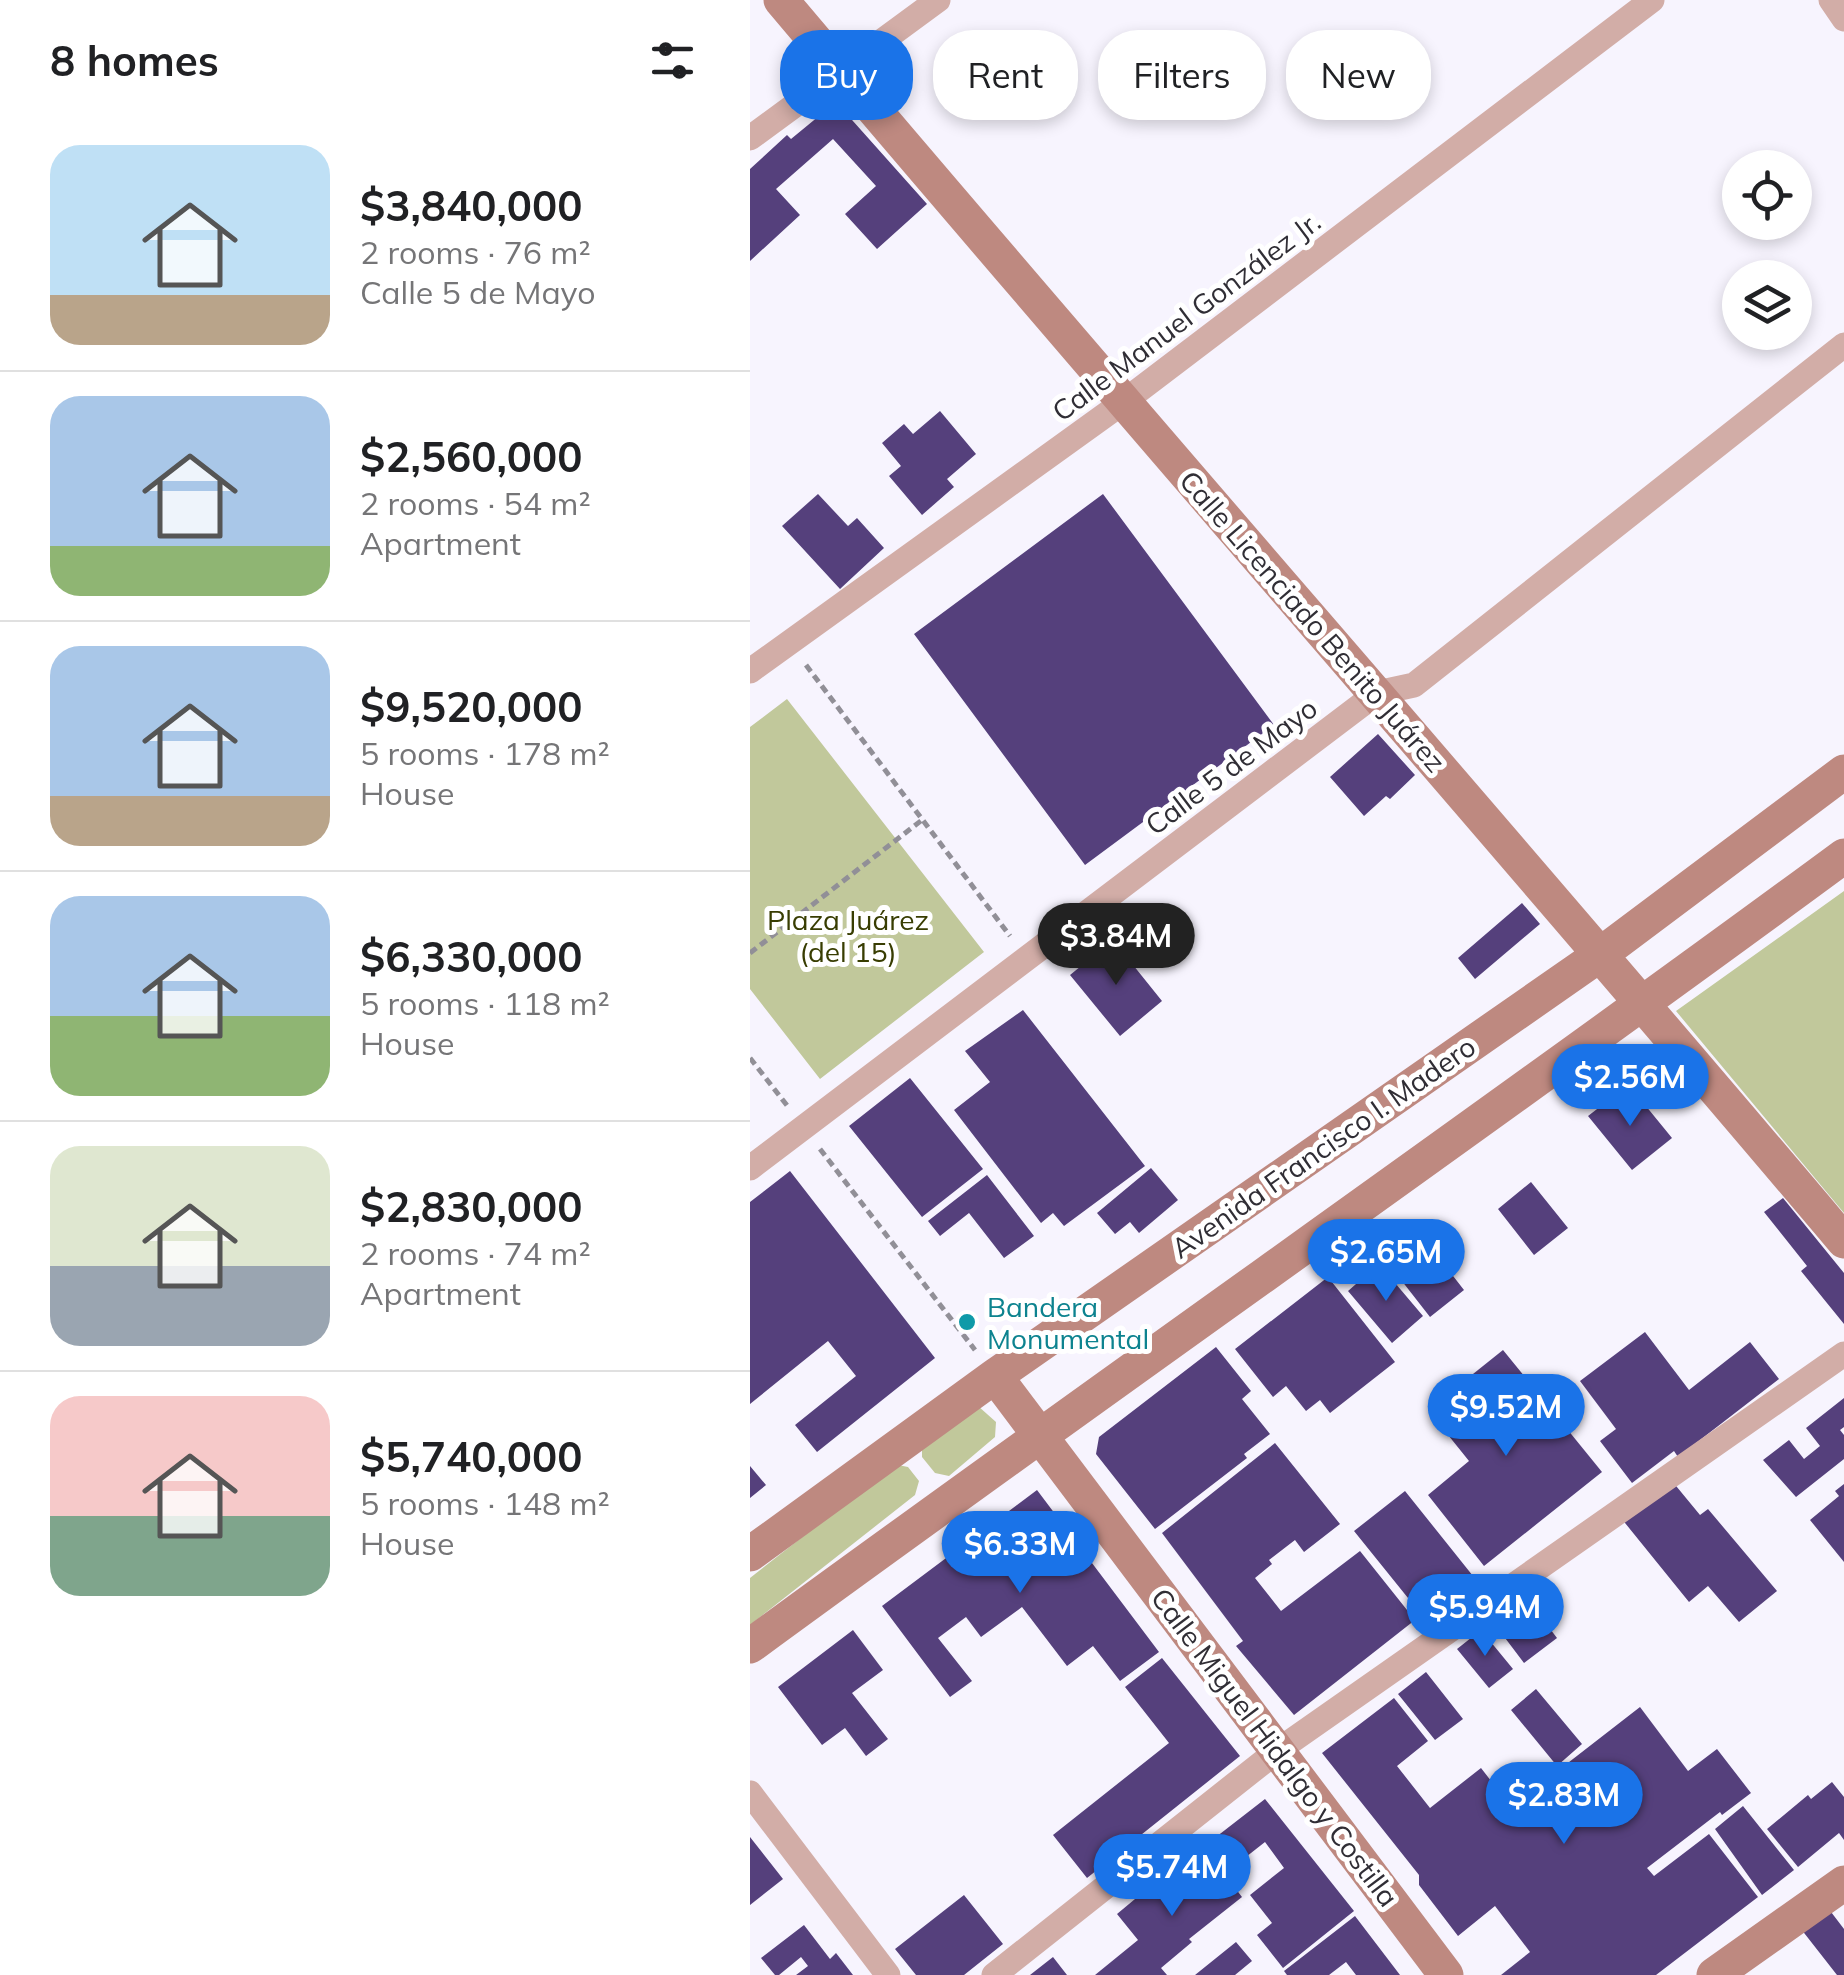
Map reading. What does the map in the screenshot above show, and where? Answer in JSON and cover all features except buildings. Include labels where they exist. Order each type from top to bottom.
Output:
[{"type":"main road","name":"Calle Licenciado Benito Juárez","points":[[781,0],[806,30]]},
{"type":"main road","name":"Calle Licenciado Benito Juárez","points":[[882,120],[1122,403],[1644,1004],[1844,1242]]},
{"type":"main road","name":"Avenida Francisco I. Madero","points":[[750,1554],[995,1376],[1601,954],[1844,772]]},
{"type":"main road","points":[[750,1646],[1844,856]]},
{"type":"main road","name":"Calle Miguel Hidalgo y Costilla","points":[[995,1376],[1446,1975]]},
{"type":"main road","points":[[1714,1975],[1844,1883]]},
{"type":"street","points":[[896,30],[938,0]]},
{"type":"street","name":"Calle Manuel González Jr.","points":[[750,670],[1122,403],[1652,0]]},
{"type":"street","points":[[1831,0],[1844,20]]},
{"type":"street","points":[[750,138],[780,115]]},
{"type":"street","name":"Calle 5 de Mayo","points":[[750,1168],[1377,693],[1414,685],[1844,346]]},
{"type":"street","points":[[994,1975],[1278,1751],[1844,1354]]},
{"type":"street","points":[[750,1793],[888,1975]]},
{"type":"path","points":[[789,643],[1027,958]]},
{"type":"path","points":[[750,952],[922,820]]},
{"type":"path","points":[[750,1058],[995,1376]]},
{"type":"green space","name":"Plaza Juárez (del 15)","points":[[787,699],[984,952],[820,1079],[750,989],[750,727]]},
{"type":"green space","points":[[1844,891],[1844,1213],[1676,1011]]},
{"type":"green space","points":[[978,1406],[996,1422],[995,1437],[949,1476],[935,1473],[922,1457],[922,1449]]},
{"type":"green space","points":[[898,1465],[908,1467],[919,1481],[915,1495],[750,1625],[750,1578]]},
{"type":"place","name":"Bandera Monumental","points":[[967,1322]]}]
